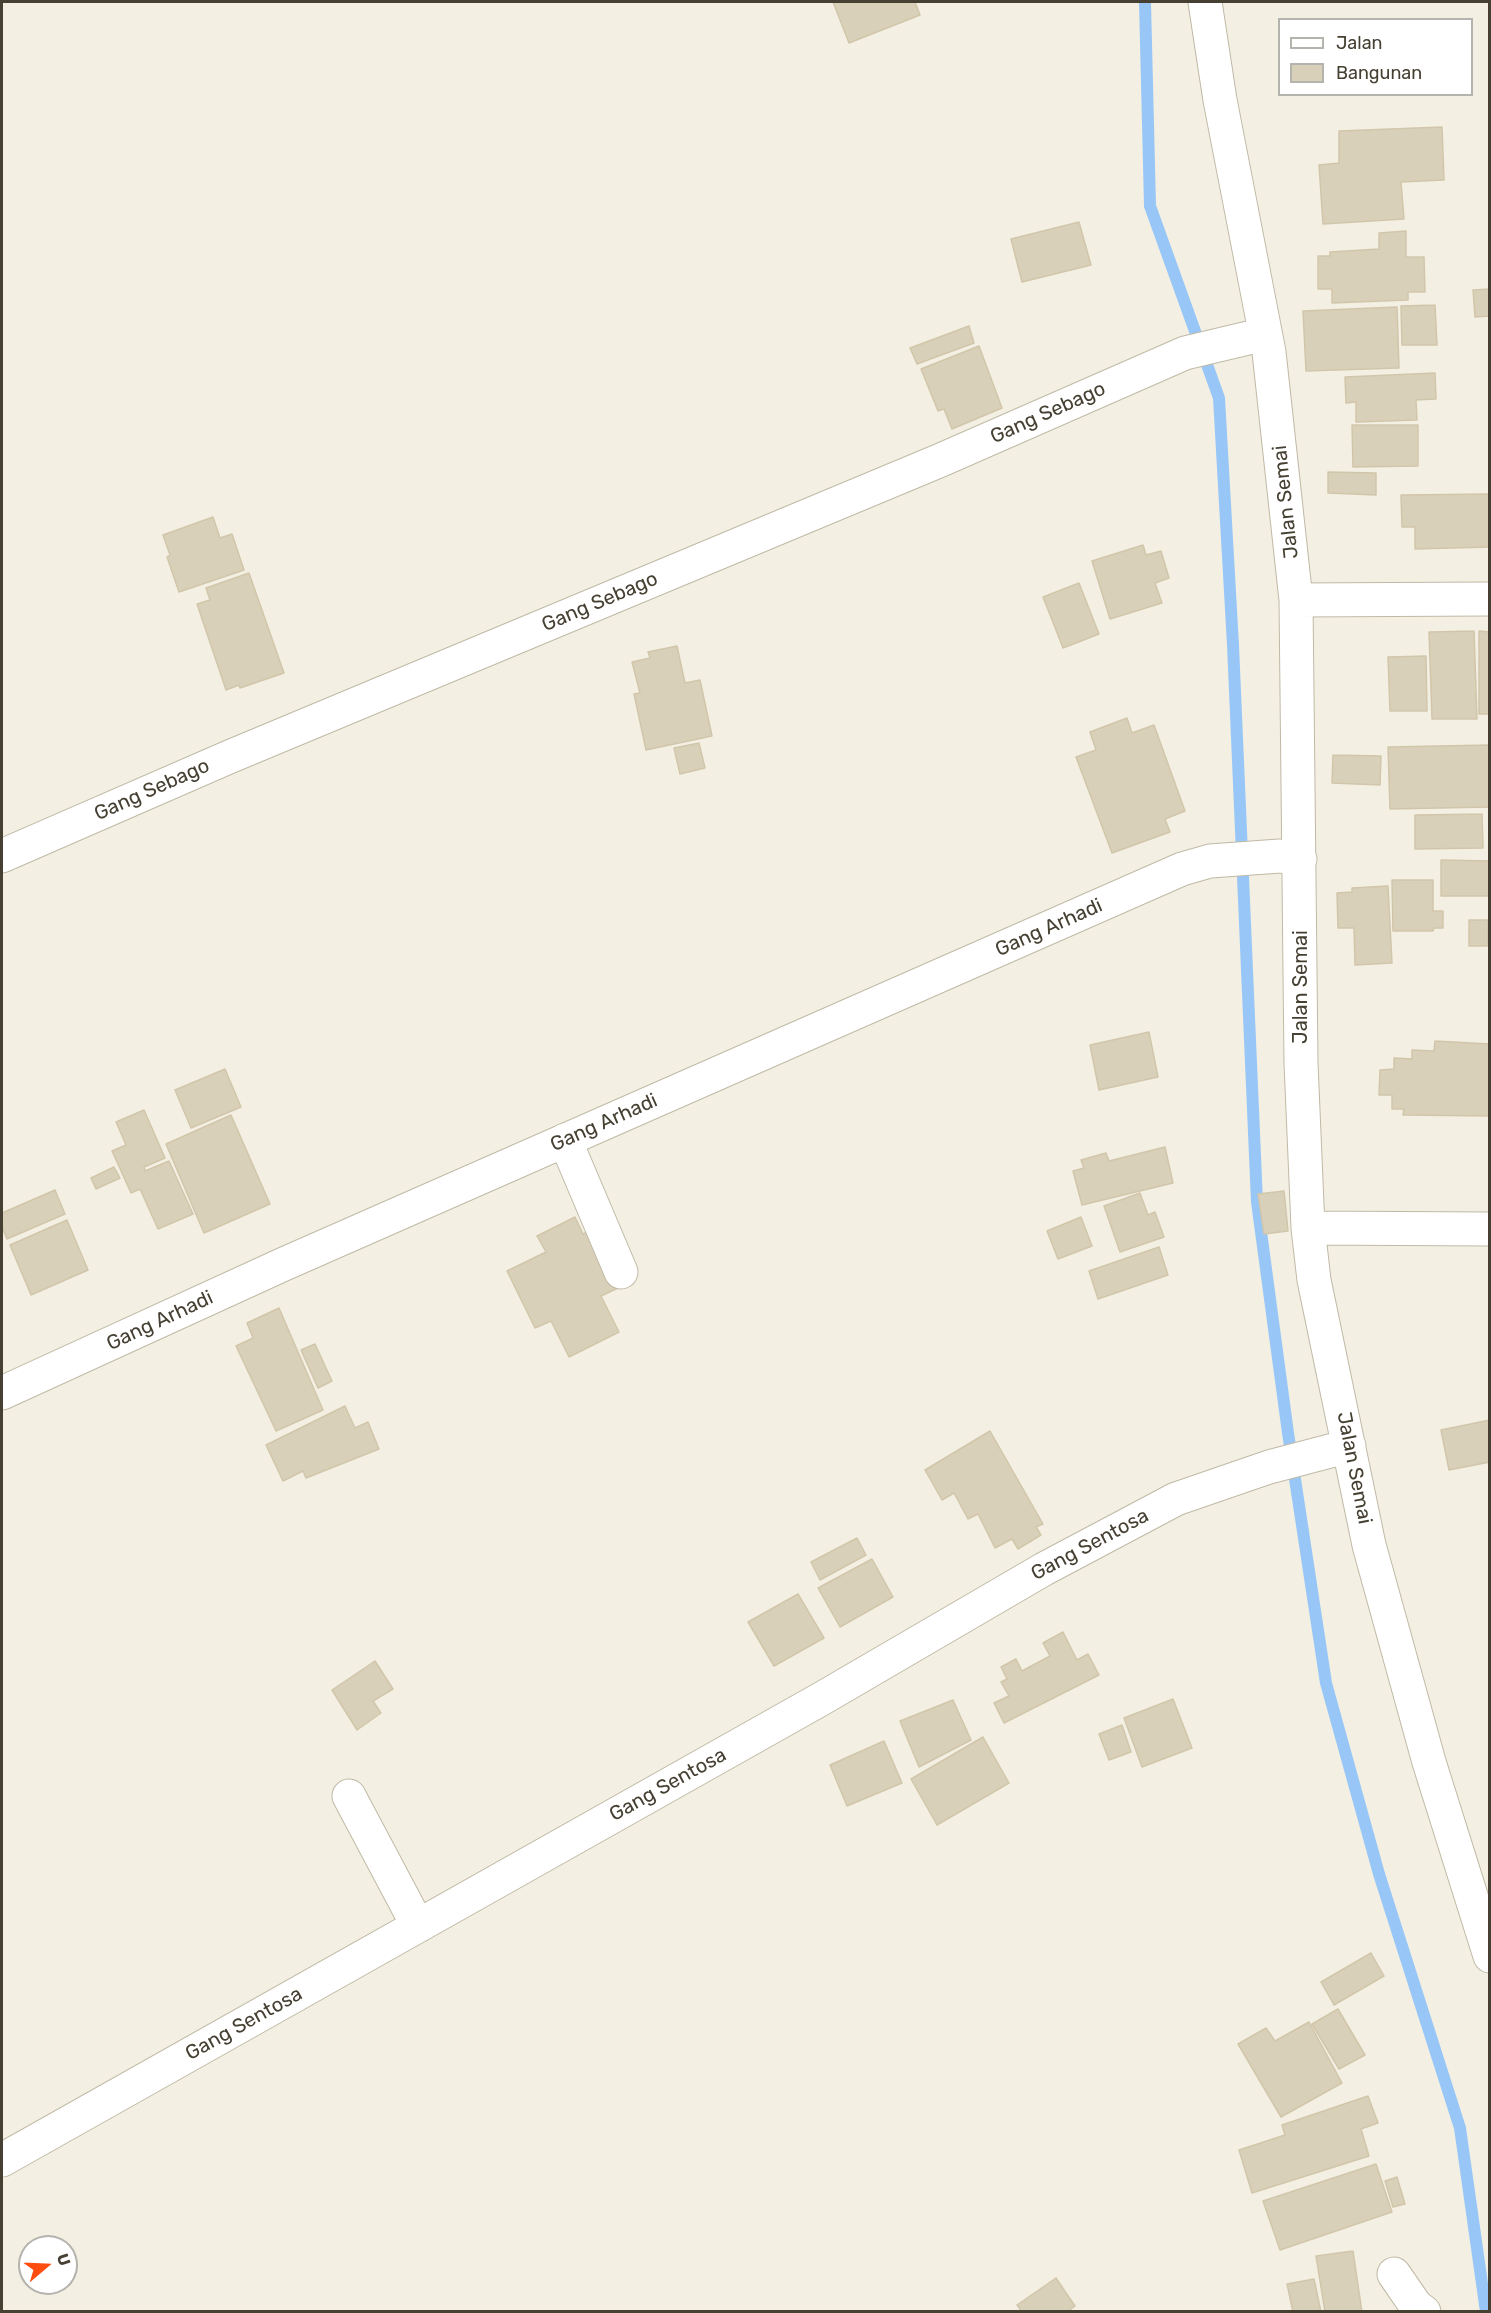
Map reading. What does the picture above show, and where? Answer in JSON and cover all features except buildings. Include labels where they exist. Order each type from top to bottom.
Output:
[{"type":"street","name":"Jalan Semai","points":[[1205,2],[1220,100],[1265,334],[1283,465],[1296,600],[1290,858],[1308,1228],[1314,1280],[1369,1545],[1429,1762],[1484,1921],[1490,1956]]},
{"type":"street","name":"Gang Sebago","points":[[2,856],[229,757],[931,465],[1198,349],[1265,334]]},
{"type":"street","points":[[1296,600],[1490,599]]},
{"type":"street","name":"Gang Arhadi","points":[[2,1393],[565,1140],[1182,868],[1210,861],[1290,858]]},
{"type":"street","points":[[565,1140],[621,1272]]},
{"type":"street","points":[[1308,1228],[1490,1229]]},
{"type":"street","name":"Gang Sentosa","points":[[2,2160],[821,1699],[1044,1569],[1176,1498],[1269,1467],[1349,1446]]},
{"type":"street","points":[[349,1796],[418,1926]]},
{"type":"street","points":[[1394,2274],[1416,2306],[1424,2312]]},
{"type":"waterway","points":[[1145,2],[1150,206],[1219,398],[1233,645],[1257,1202],[1288,1433],[1326,1683],[1379,1874],[1460,2128],[1486,2312]]}]
